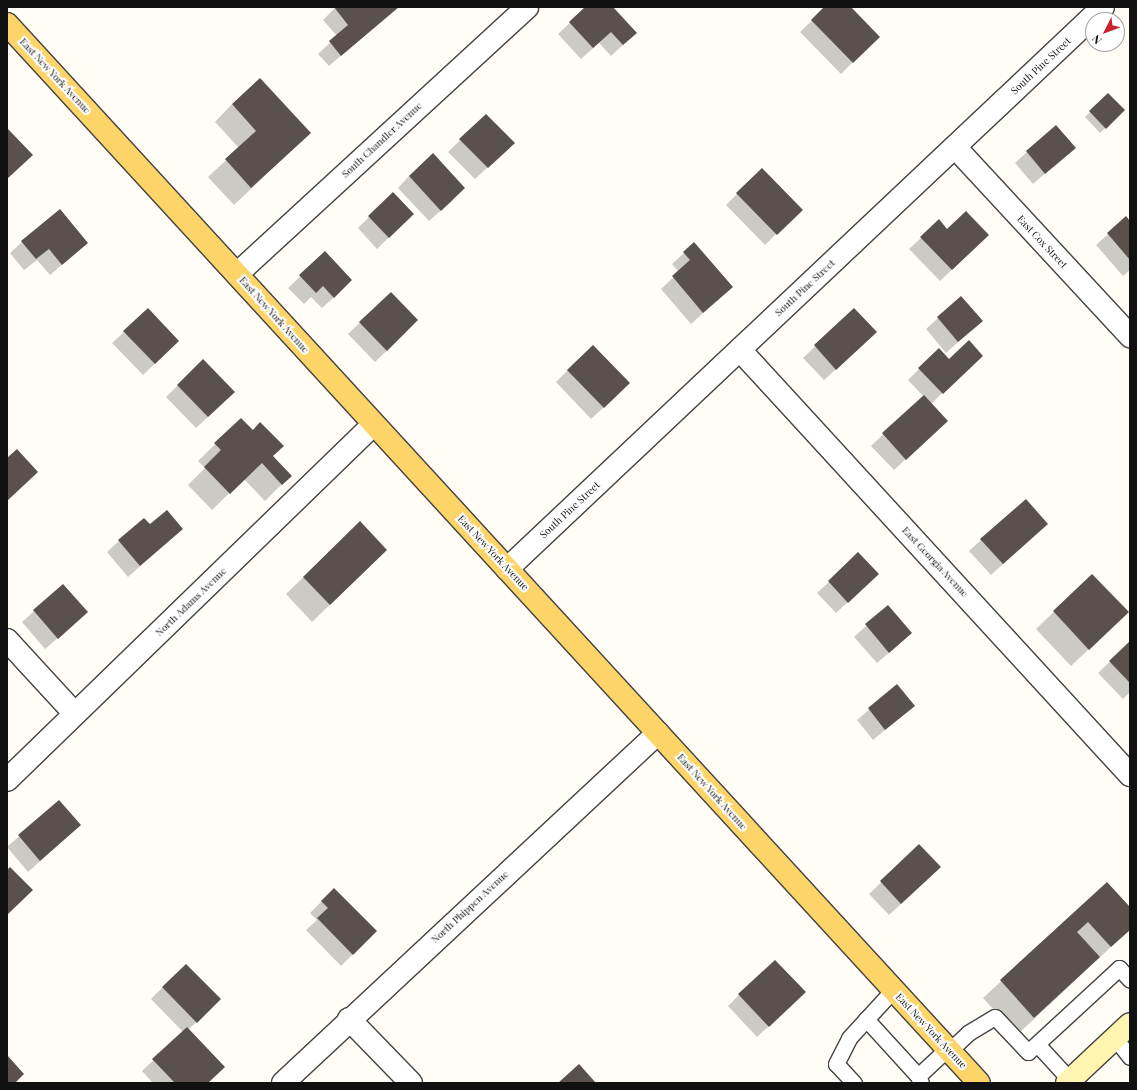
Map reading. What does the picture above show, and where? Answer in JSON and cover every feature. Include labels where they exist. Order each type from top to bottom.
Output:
[{"type":"main road","name":"East New York Avenue","points":[[7,24],[978,1083]]},
{"type":"street","name":"South Chandler Avenue","points":[[237,274],[527,7]]},
{"type":"street","name":"South Pine Street","points":[[507,569],[1103,7]]},
{"type":"street","name":"East Cox Street","points":[[955,147],[1130,336]]},
{"type":"street","name":"East Georgia Avenue","points":[[740,350],[1130,775]]},
{"type":"street","name":"North Adams Avenue","points":[[7,780],[374,424]]},
{"type":"street","points":[[7,640],[75,714]]},
{"type":"street","name":"North Phippen Avenue","points":[[284,1083],[349,1019],[658,733]]},
{"type":"street","points":[[349,1019],[411,1083]]},
{"type":"street","points":[[1069,1082],[1123,1031]]},
{"type":"lane","points":[[866,1019],[919,1079],[948,1050],[968,1033],[995,1017],[1028,1052],[1119,968],[1130,980]]},
{"type":"lane","points":[[854,1083],[836,1064],[849,1038],[893,990]]},
{"type":"lane","points":[[1123,1031],[1130,1057]]},
{"type":"lane","points":[[1037,1044],[1069,1082]]},
{"type":"building","points":[[334,7],[399,7],[341,56],[329,41],[348,25]]},
{"type":"building","points":[[585,7],[613,7],[637,33],[623,45],[611,32],[593,48],[569,22]]},
{"type":"building","points":[[824,7],[851,7],[880,37],[853,63],[811,20]]},
{"type":"building","points":[[260,78],[311,133],[251,188],[225,159],[256,131],[232,104]]},
{"type":"building","points":[[1108,93],[1125,110],[1106,129],[1089,111]]},
{"type":"building","points":[[486,114],[515,143],[488,168],[459,139]]},
{"type":"building","points":[[1056,125],[1076,148],[1045,174],[1026,151]]},
{"type":"building","points":[[7,128],[33,155],[7,179]]},
{"type":"building","points":[[433,153],[465,188],[441,211],[409,176]]},
{"type":"building","points":[[762,168],[803,210],[777,235],[736,193]]},
{"type":"building","points":[[393,192],[414,214],[389,238],[368,216]]},
{"type":"building","points":[[60,209],[88,243],[62,265],[49,249],[36,259],[21,241]]},
{"type":"building","points":[[966,211],[989,235],[952,270],[920,237],[939,219],[947,229]]},
{"type":"building","points":[[1126,216],[1130,221],[1130,260],[1107,233]]},
{"type":"building","points":[[694,242],[733,287],[703,313],[672,276],[690,260],[683,252]]},
{"type":"building","points":[[325,251],[352,280],[334,298],[323,286],[316,293],[299,275]]},
{"type":"building","points":[[391,292],[418,320],[387,351],[359,322]]},
{"type":"building","points":[[961,296],[983,321],[958,342],[937,317]]},
{"type":"building","points":[[148,308],[179,341],[155,364],[123,331]]},
{"type":"building","points":[[854,308],[877,332],[836,370],[814,345]]},
{"type":"building","points":[[969,340],[983,356],[943,394],[918,368],[939,348],[949,359]]},
{"type":"building","points":[[593,345],[630,383],[604,408],[567,370]]},
{"type":"building","points":[[203,359],[235,392],[208,417],[177,385]]},
{"type":"building","points":[[924,395],[948,421],[906,460],[882,433]]},
{"type":"building","points":[[241,418],[253,430],[260,422],[284,446],[273,456],[292,476],[282,485],[262,463],[230,494],[204,467],[221,450],[214,443]]},
{"type":"building","points":[[17,449],[38,472],[7,501],[7,458]]},
{"type":"building","points":[[1026,499],[1048,524],[1003,564],[980,539]]},
{"type":"building","points":[[167,510],[183,529],[140,566],[118,540],[144,518],[150,524]]},
{"type":"building","points":[[360,521],[387,550],[330,605],[303,577]]},
{"type":"building","points":[[858,552],[879,574],[848,603],[828,581]]},
{"type":"building","points":[[1092,574],[1129,612],[1089,650],[1053,611]]},
{"type":"building","points":[[63,584],[88,612],[58,639],[33,610]]},
{"type":"building","points":[[888,605],[912,633],[889,653],[865,624]]},
{"type":"building","points":[[1130,641],[1130,683],[1109,661]]},
{"type":"building","points":[[897,684],[915,706],[885,730],[868,708]]},
{"type":"building","points":[[59,800],[81,825],[40,861],[18,835]]},
{"type":"building","points":[[919,844],[941,867],[901,904],[880,881]]},
{"type":"building","points":[[10,867],[33,890],[7,915],[7,870]]},
{"type":"building","points":[[1107,882],[1130,907],[1130,930],[1111,947],[1088,922],[1077,932],[1100,957],[1034,1018],[1000,980]]},
{"type":"building","points":[[334,888],[377,931],[353,955],[317,918],[328,908],[321,901]]},
{"type":"building","points":[[775,960],[806,992],[769,1027],[738,994]]},
{"type":"building","points":[[186,964],[221,999],[197,1023],[162,987]]},
{"type":"building","points":[[187,1027],[225,1067],[208,1083],[175,1083],[152,1059]]},
{"type":"building","points":[[7,1055],[24,1074],[15,1083],[7,1083]]},
{"type":"building","points":[[579,1064],[596,1083],[558,1083]]}]
